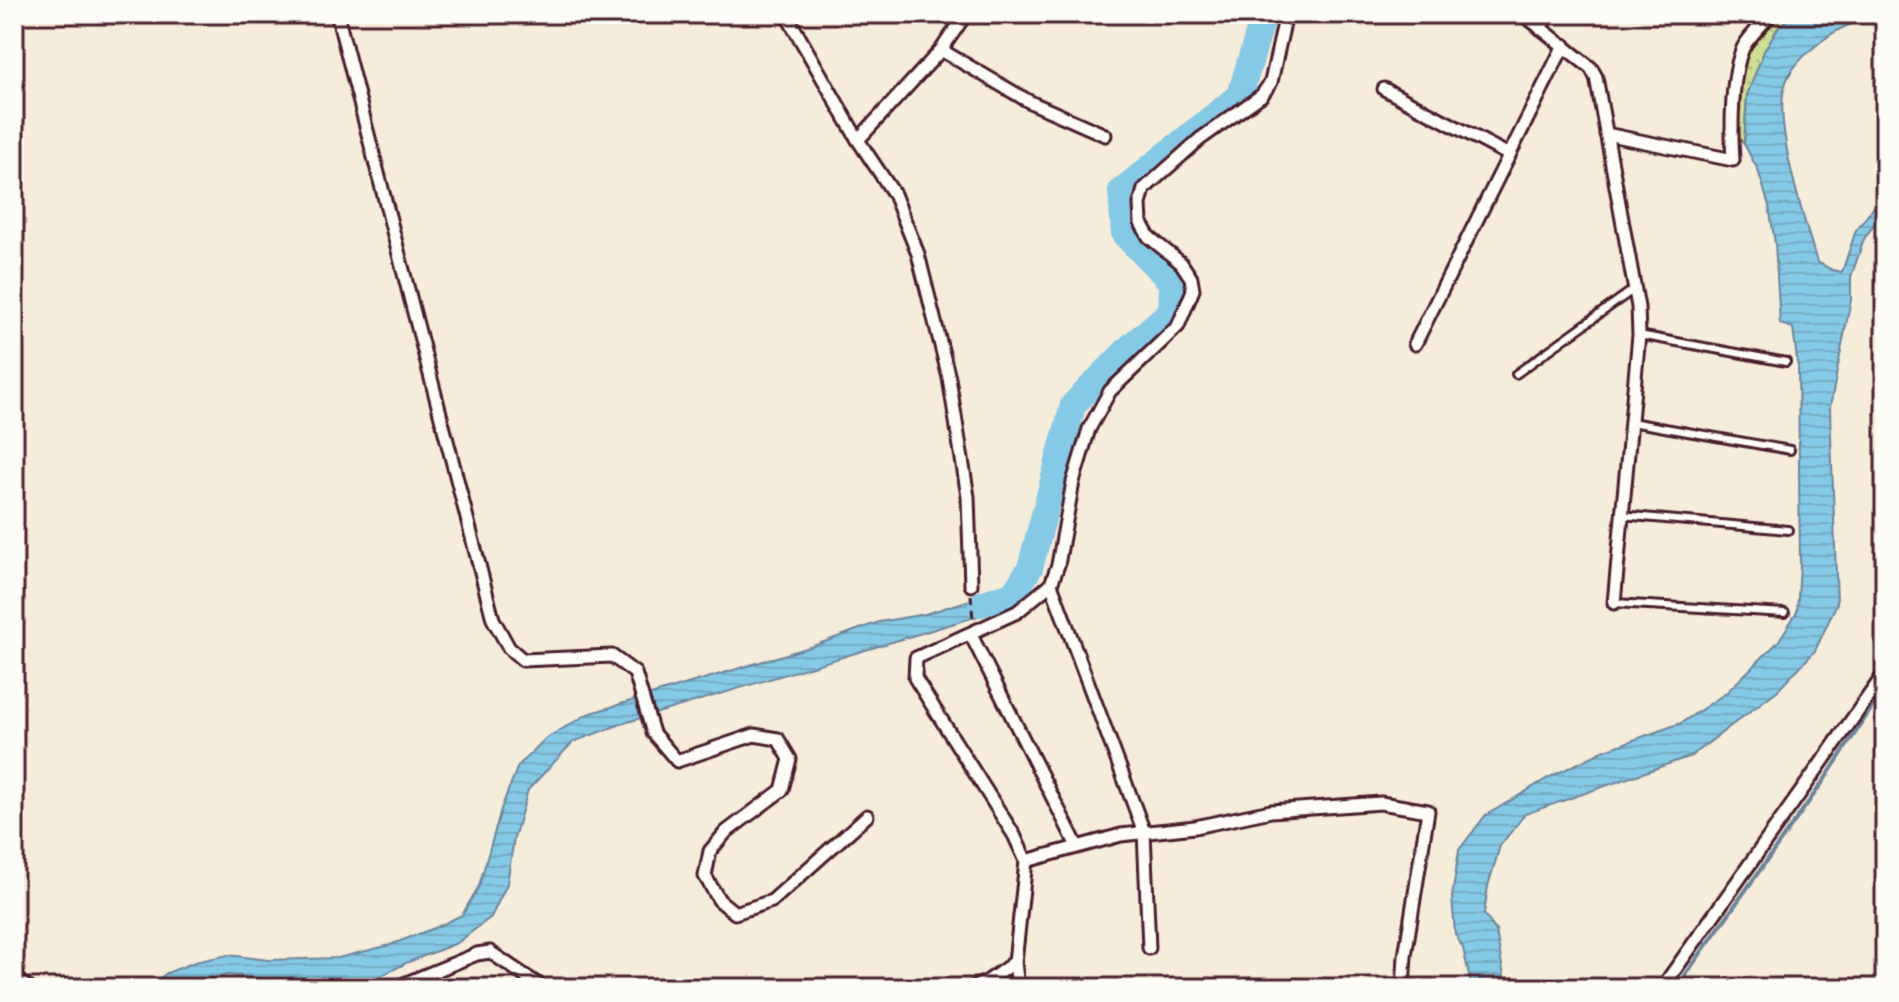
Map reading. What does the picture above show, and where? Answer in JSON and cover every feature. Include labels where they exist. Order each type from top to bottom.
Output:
[{"type":"street","points":[[337,14],[493,619],[509,648],[523,660],[612,656],[635,673],[653,733],[677,761],[754,735],[778,739],[790,759],[782,790],[726,832],[710,851],[705,876],[719,900],[735,913],[772,901],[867,816]]},
{"type":"street","points":[[786,14],[858,140],[894,194],[918,254],[949,378],[961,452],[968,497],[971,591]]},
{"type":"street","points":[[858,140],[941,50],[966,14]]},
{"type":"street","points":[[1018,988],[1015,962],[1026,861],[1014,835],[915,678],[916,658],[1017,612],[1051,584],[1058,565],[1073,482],[1089,429],[1110,391],[1178,326],[1193,290],[1191,278],[1181,263],[1149,237],[1141,223],[1140,204],[1144,189],[1200,139],[1262,95],[1271,82],[1286,14]]},
{"type":"street","points":[[1523,14],[1591,68],[1596,77],[1638,307],[1639,335],[1614,603]]},
{"type":"street","points":[[1540,28],[1548,14]]},
{"type":"street","points":[[1606,134],[1733,160],[1731,133],[1735,84],[1743,48],[1771,14]]},
{"type":"street","points":[[1415,344],[1564,45]]},
{"type":"street","points":[[941,50],[1030,102],[1105,135]]},
{"type":"street","points":[[1384,89],[1509,155]]},
{"type":"street","points":[[1051,584],[1144,832],[1149,948]]},
{"type":"street","points":[[971,635],[1077,846]]},
{"type":"street","points":[[1662,988],[1885,673]]},
{"type":"street","points":[[1026,861],[1144,832],[1195,827],[1271,811],[1381,803],[1428,811],[1405,956],[1403,988]]},
{"type":"street","points":[[394,988],[477,954],[490,952],[543,988]]},
{"type":"street","points":[[972,988],[1015,962]]},
{"type":"street","points":[[14,979],[29,988]]},
{"type":"lane","points":[[1516,374],[1634,289]]},
{"type":"lane","points":[[1639,335],[1786,362]]},
{"type":"lane","points":[[1631,422],[1790,450]]},
{"type":"lane","points":[[1621,515],[1788,530]]},
{"type":"lane","points":[[1614,603],[1785,613]]},
{"type":"path","points":[[971,591],[973,621]]},
{"type":"green space","points":[[1775,14],[1795,14],[1779,26],[1747,95],[1744,144],[1735,134],[1738,96],[1747,53]]},
{"type":"water","points":[[1795,14],[1885,14],[1885,18],[1849,25],[1813,48],[1790,74],[1783,99],[1783,121],[1791,171],[1817,262],[1842,272],[1856,230],[1885,193],[1885,209],[1864,239],[1851,277],[1851,300],[1830,407],[1837,603],[1815,651],[1778,690],[1691,756],[1525,814],[1500,846],[1488,886],[1484,914],[1496,931],[1506,988],[1472,988],[1463,948],[1455,934],[1452,897],[1459,850],[1485,816],[1548,778],[1603,751],[1681,723],[1726,693],[1778,642],[1797,612],[1800,565],[1798,368],[1793,328],[1780,324],[1775,243],[1769,206],[1758,170],[1744,144],[1747,95],[1764,51],[1779,26]]},
{"type":"water","points":[[999,591],[1014,593],[1005,605],[978,616],[621,724],[573,742],[528,790],[514,838],[507,884],[491,917],[457,943],[371,981],[313,984],[227,975],[185,988],[146,988],[167,973],[195,962],[228,955],[268,960],[338,958],[390,945],[437,927],[462,915],[479,886],[502,806],[518,766],[545,739],[588,714],[813,646],[879,622],[925,614]]},
{"type":"waterway","points":[[981,604],[1014,593],[1030,568],[1073,405],[1131,346],[1172,310],[1171,282],[1124,234],[1121,191],[1240,95],[1264,14]]},
{"type":"waterway","points":[[1676,988],[1825,779],[1885,688]]}]
